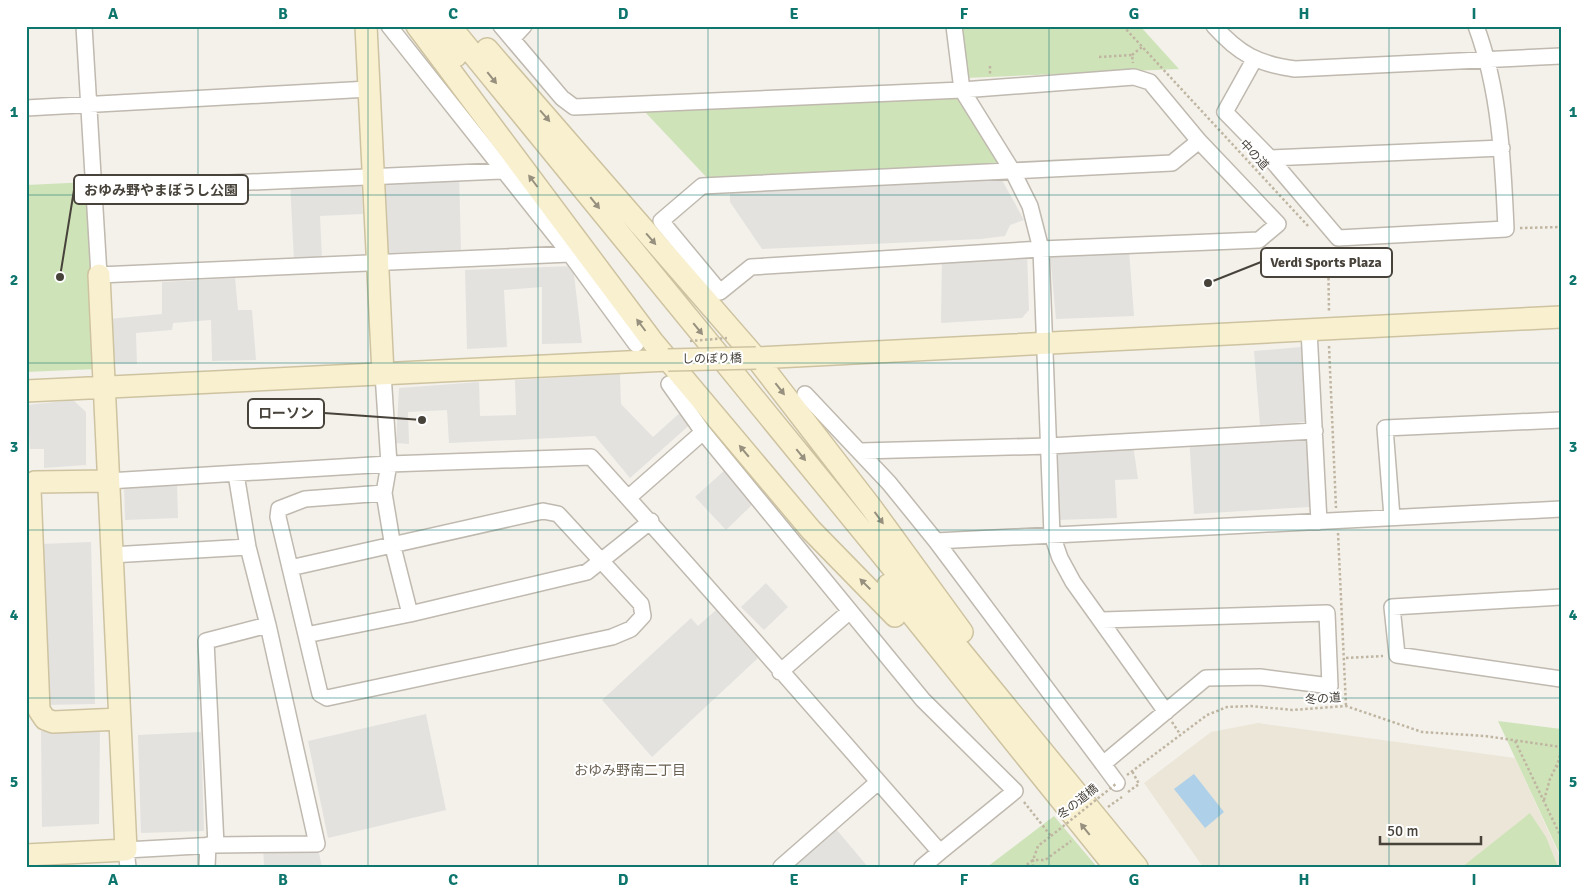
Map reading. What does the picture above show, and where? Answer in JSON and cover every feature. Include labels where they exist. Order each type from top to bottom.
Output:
[{"type":"street","points":[[84,26],[95,189],[103,388],[127,858]]},
{"type":"street","points":[[366,26],[389,464],[384,493],[393,547],[410,614]]},
{"type":"street","points":[[389,26],[501,170],[570,254],[636,344]]},
{"type":"street","points":[[416,26],[668,360],[811,530],[873,592],[990,723],[1011,726]]},
{"type":"street","points":[[432,26],[1011,726],[1137,867]]},
{"type":"street","points":[[450,26],[1011,726],[1115,867]]},
{"type":"street","points":[[467,26],[756,358],[940,602],[1008,696],[1011,726]]},
{"type":"street","points":[[501,26],[562,98],[574,107],[962,90],[1134,77],[1150,82],[1200,141],[1278,224],[1259,240],[1041,249],[752,267],[720,292],[661,221],[702,186],[1172,163],[1200,141]]},
{"type":"street","points":[[512,39],[524,26]]},
{"type":"street","points":[[954,26],[962,90],[1013,172],[1030,206],[1041,249],[1052,535],[1060,558],[1073,582],[1166,712]]},
{"type":"street","points":[[1214,26],[1237,48],[1254,60],[1295,69],[1561,56]]},
{"type":"street","points":[[1254,60],[1226,112],[1270,158],[1338,238],[1506,229],[1502,148],[1488,60],[1476,26]]},
{"type":"street","points":[[26,108],[369,89]]},
{"type":"street","points":[[1270,158],[1502,148]]},
{"type":"street","points":[[95,189],[501,170]]},
{"type":"street","points":[[99,275],[570,254]]},
{"type":"street","name":"しのぼり橋","points":[[26,391],[668,360],[756,358],[1561,317]]},
{"type":"street","points":[[1310,330],[1319,522]]},
{"type":"street","points":[[669,384],[703,432],[923,700],[1015,791],[922,867]]},
{"type":"street","points":[[806,394],[860,451],[936,541],[1117,782]]},
{"type":"street","points":[[1392,517],[1385,428],[1561,420]]},
{"type":"street","points":[[860,451],[1049,446],[1314,431]]},
{"type":"street","points":[[628,498],[703,432]]},
{"type":"street","points":[[120,719],[53,722],[45,719],[39,710],[30,489],[35,482],[236,474],[389,464],[591,457],[651,522],[780,672],[940,852]]},
{"type":"street","points":[[26,856],[127,858],[212,845],[316,844],[268,625],[248,547],[236,474]]},
{"type":"street","points":[[290,568],[393,547],[544,511],[558,514],[642,604],[643,616],[630,629],[612,637],[326,698],[320,694],[306,634],[290,568],[278,517],[279,509],[305,499],[384,493]]},
{"type":"street","points":[[936,541],[1561,509]]},
{"type":"street","points":[[306,634],[410,614],[569,578],[587,572],[602,562],[651,522]]},
{"type":"street","points":[[111,555],[248,547]]},
{"type":"street","points":[[1561,597],[1392,607],[1397,655],[1561,679]]},
{"type":"street","points":[[780,672],[850,612]]},
{"type":"street","points":[[1102,620],[1327,613],[1330,686],[1260,677],[1206,678],[1103,764]]},
{"type":"street","points":[[207,867],[212,845],[206,641],[268,625]]},
{"type":"street","points":[[781,867],[878,782]]},
{"type":"path","name":"中の道","points":[[1123,26],[1315,234]]},
{"type":"path","points":[[1100,57],[1132,55],[1142,47]]},
{"type":"path","points":[[1132,55],[1134,77]]},
{"type":"path","points":[[1506,229],[1561,226]]},
{"type":"path","points":[[1322,242],[1328,249],[1329,313]]},
{"type":"path","points":[[683,341],[727,338]]},
{"type":"path","points":[[1346,658],[1397,655]]},
{"type":"path","name":"冬の道","points":[[1139,784],[1132,771],[1207,715],[1227,707],[1251,706],[1292,710],[1346,706],[1422,732],[1515,740],[1561,747]]},
{"type":"path","points":[[1515,740],[1561,837]]},
{"type":"path","points":[[1544,801],[1561,747]]},
{"type":"path","points":[[1556,766],[1561,768]]},
{"type":"path","name":"冬の道橋","points":[[1051,836],[1117,782]]},
{"type":"path","points":[[1015,791],[1051,836],[1038,846],[1033,860],[1033,867]]},
{"type":"path","points":[[1024,867],[1033,860],[1045,860],[1076,837]]},
{"type":"shaded area","points":[[997,171],[1024,220],[1010,225],[1005,236],[981,239],[762,249],[730,202],[730,188]]},
{"type":"shaded area","points":[[459,172],[461,250],[386,253],[383,175]]},
{"type":"shaded area","points":[[361,178],[363,214],[320,216],[322,258],[294,260],[290,182]]},
{"type":"shaded area","points":[[1129,250],[1134,316],[1056,319],[1050,254]]},
{"type":"shaded area","points":[[1027,253],[1029,310],[1022,318],[941,323],[942,258]]},
{"type":"shaded area","points":[[573,266],[582,343],[542,344],[542,287],[504,290],[507,347],[467,349],[465,270]]},
{"type":"shaded area","points":[[235,278],[238,310],[252,310],[256,360],[212,361],[211,320],[173,323],[172,330],[136,333],[137,364],[112,364],[109,319],[162,314],[162,282]]},
{"type":"shaded area","points":[[1301,347],[1307,422],[1260,425],[1254,351]]},
{"type":"shaded area","points":[[620,374],[621,404],[653,437],[683,410],[694,421],[630,478],[595,436],[449,443],[447,410],[408,412],[409,444],[396,443],[399,388],[479,382],[480,416],[516,415],[515,380]]},
{"type":"shaded area","points":[[73,400],[86,412],[86,465],[44,468],[44,449],[30,449],[27,405]]},
{"type":"shaded area","points":[[1307,432],[1313,501],[1309,507],[1194,514],[1189,436]]},
{"type":"shaded area","points":[[1132,438],[1138,479],[1115,480],[1117,518],[1057,520],[1054,451]]},
{"type":"shaded area","points":[[726,469],[754,503],[726,530],[695,497]]},
{"type":"shaded area","points":[[177,484],[178,518],[125,520],[124,486]]},
{"type":"shaded area","points":[[91,542],[95,704],[44,705],[40,544]]},
{"type":"shaded area","points":[[766,583],[788,607],[764,630],[741,607]]},
{"type":"shaded area","points":[[716,610],[758,658],[652,757],[602,700],[691,618],[698,626]]},
{"type":"shaded area","points":[[426,714],[446,810],[328,838],[308,741]]},
{"type":"shaded area","points":[[1258,723],[1515,758],[1561,859],[1561,867],[1203,867],[1144,783],[1211,732]]},
{"type":"shaded area","points":[[100,725],[99,824],[42,827],[41,731]]},
{"type":"shaded area","points":[[201,732],[204,831],[141,833],[138,735]]},
{"type":"shaded area","points":[[836,829],[868,867],[791,867]]},
{"type":"shaded area","points":[[316,839],[322,867],[264,867],[263,845]]},
{"type":"green space","points":[[958,26],[1140,26],[1179,69],[965,78]]},
{"type":"green space","points":[[952,95],[960,101],[1003,170],[710,181],[645,112]]},
{"type":"green space","points":[[90,182],[97,369],[26,372],[26,185]]},
{"type":"green space","points":[[1498,721],[1561,729],[1561,857]]},
{"type":"green space","points":[[1530,813],[1546,837],[1558,867],[1462,867]]},
{"type":"green space","points":[[1054,816],[1097,867],[987,867]]},
{"type":"water","points":[[1194,774],[1224,812],[1205,828],[1174,789]]},
{"type":"place","name":"おゆみ野やまぼうし公園","points":[[60,277]]},
{"type":"place","name":"Verdi Sports Plaza","points":[[1208,283]]},
{"type":"place","name":"ローソン","points":[[422,420]]},
{"type":"district","name":"おゆみ野南二丁目","points":[[630,770]]}]
